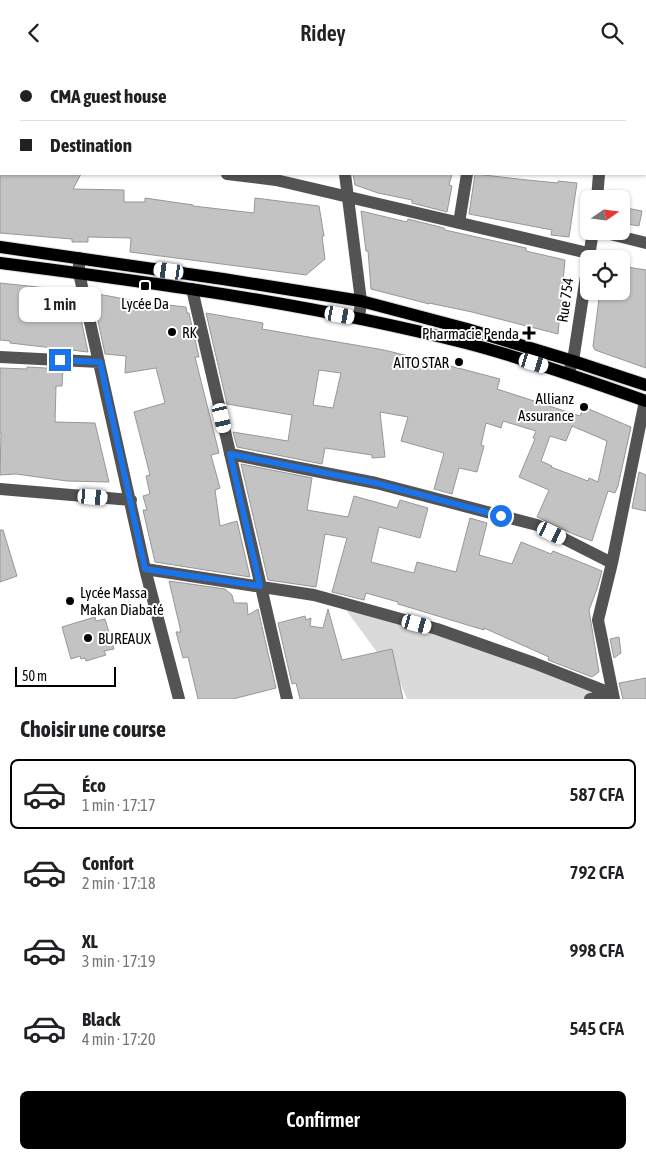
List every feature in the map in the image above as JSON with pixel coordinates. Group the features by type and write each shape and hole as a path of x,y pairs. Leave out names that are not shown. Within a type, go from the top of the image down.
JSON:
{"main road":[{"path":"0,247 362,301 467,329 646,385"},
{"path":"0,263 192,289 359,318 467,343 568,373 646,401"}],"street":[{"path":"243,175 276,177 347,197 580,251"},
{"path":"345,175 362,301 359,318"},
{"path":"459,223 466,175"},
{"path":"598,190 599,175"},
{"path":"630,239 646,243"},
{"path":"79,258 79,273 145,569 178,699"},
{"path":"192,289 286,699"},
{"name":"Rue 754","path":"568,373 573,361 581,300"},
{"path":"0,357 100,362"},
{"path":"613,696 598,620 646,401"},
{"path":"230,454 376,483 537,525 612,563"},
{"path":"0,489 131,500"},
{"path":"145,569 314,595 437,629 534,663 613,696"},
{"path":"590,699 613,696"}],"shaded area":[{"path":"341,603 613,694 590,699 407,699 401,685"}],"building":[{"path":"0,175 80,175 73,189 124,190 124,202 145,202 145,198 254,213 255,198 319,206 324,236 322,236 325,259 306,275 130,252 131,238 88,237 88,242 72,242 72,239 0,233"},
{"path":"353,175 452,175 449,185 452,186 447,212 412,203 412,200 378,193 355,185"},
{"path":"475,175 577,183 569,237 551,235 552,230 469,214"},
{"path":"630,209 642,211 639,226 630,224"},
{"path":"361,211 407,222 408,219 444,228 445,230 526,248 526,251 565,260 558,334 371,289 368,251 366,251"},
{"path":"630,267 646,270 646,368 595,350 593,346 599,300 630,300"},
{"path":"0,283 75,291 88,352 10,343 10,341 0,340"},
{"path":"92,293 142,302 186,307 199,357 195,357 219,453 211,455 220,488 215,490 220,526 237,521 250,577 155,562 143,510 147,510 143,496 150,494 146,476 150,475 134,412 165,403 156,368 125,373 126,356 105,354"},
{"path":"206,313 263,323 262,329 384,350 500,379 497,389 580,416 584,407 631,427 618,486 615,493 608,491 592,541 537,517 549,490 519,477 535,439 533,438 536,431 503,421 501,428 486,423 481,445 484,446 477,472 459,468 452,494 434,489 444,453 401,441 408,417 380,412 385,457 372,458 372,455 325,448 322,464 237,447 233,432 288,441 292,415 227,404","holes":["319,370 341,373 333,408 313,405","572,426 607,441 598,482 589,478 588,481 551,467 541,461 550,436 566,441"]},
{"path":"27,367 63,369 62,386 56,386 55,422 95,423 109,482 67,481 16,474 0,475 0,368 27,369"},
{"path":"241,464 312,478 307,510 348,517 354,496 397,508 400,500 428,508 420,538 379,527 371,562 414,573 417,562 456,572 470,518 487,523 479,555 512,564 521,542 551,554 553,551 602,571 589,610 599,672 592,677 548,660 549,657 484,628 484,630 398,604 398,602 366,593 364,600 332,592 347,538 325,534 316,587 268,580"},
{"path":"639,472 646,475 646,511 632,508"},
{"path":"0,530 3,530 17,576 0,582"},
{"path":"169,581 225,589 232,595 234,603 247,603 248,615 258,609 276,688 233,699 198,699 188,657 183,658 176,632 181,632"},
{"path":"328,609 342,660 392,649 403,699 300,699 296,683 292,684 278,623 305,616 306,620 311,618 310,626 323,628"},
{"name":"BUREAUX","path":"95,617 96,621 105,619 114,649 104,651 106,655 86,661 85,658 81,659 80,656 71,659 62,627"},
{"path":"619,637 621,653 614,658 610,639"},
{"path":"646,678 646,699 623,699 619,683"}],"place":[{"name":"Lycée Da","path":"145,286"},
{"name":"RK","path":"172,332"},
{"name":"Pharmacie Penda","path":"529,333"},
{"name":"AITO STAR","path":"459,362"},
{"name":"Allianz Assurance","path":"584,407"},
{"name":"Lycée Massa Makan Diabaté","path":"70,601"},
{"name":"BUREAUX","path":"88,638"}],"route":[{"path":"60,360 100,362 145,569 260,586 230,454 376,483 501,516"}]}
